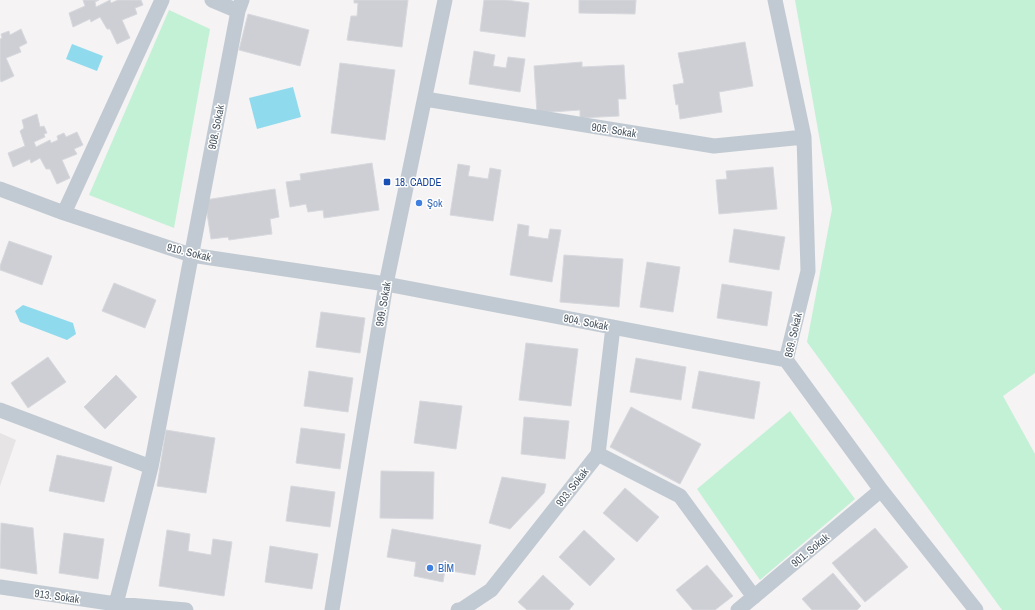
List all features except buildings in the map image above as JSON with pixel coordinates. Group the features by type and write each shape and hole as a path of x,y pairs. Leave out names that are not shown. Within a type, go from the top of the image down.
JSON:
{"street":[{"path":"64,213 162,0"},
{"path":"212,0 240,6"},
{"name":"999. Sokak","path":"332,610 386,284 445,0"},
{"name":"899. Sokak","path":"775,0 804,137 808,271 786,360 881,490 976,610"},
{"name":"908. Sokak","path":"116,604 150,467 240,6"},
{"name":"905. Sokak","path":"425,99 714,146 804,137"},
{"name":"910. Sokak","path":"0,188 64,213 191,255 386,284"},
{"name":"904. Sokak","path":"386,284 786,360"},
{"path":"613,327 598,454 680,496 754,597"},
{"path":"0,410 150,467"},
{"name":"903. Sokak","path":"458,610 461,610 492,590 598,454"},
{"name":"901. Sokak","path":"738,610 881,490"},
{"name":"913. Sokak","path":"0,587 116,604 186,610"}],"shaded area":[{"path":"0,433 16,440 0,486"}],"green space":[{"path":"795,0 1035,0 1035,373 1003,396 1035,454 1035,610 1002,610 807,342 832,209"},
{"path":"169,10 210,29 174,228 89,195"},
{"path":"790,411 855,499 760,580 697,489"}],"water":[{"path":"72,44 103,56 97,71 66,59"},
{"path":"293,87 301,117 257,129 249,98"},
{"path":"23,305 73,323 76,334 67,340 20,322 15,311"}],"place":[{"name":"18. CADDE","path":"387,182"},
{"name":"Şok","path":"419,203"},
{"name":"BİM","path":"430,568"}]}
